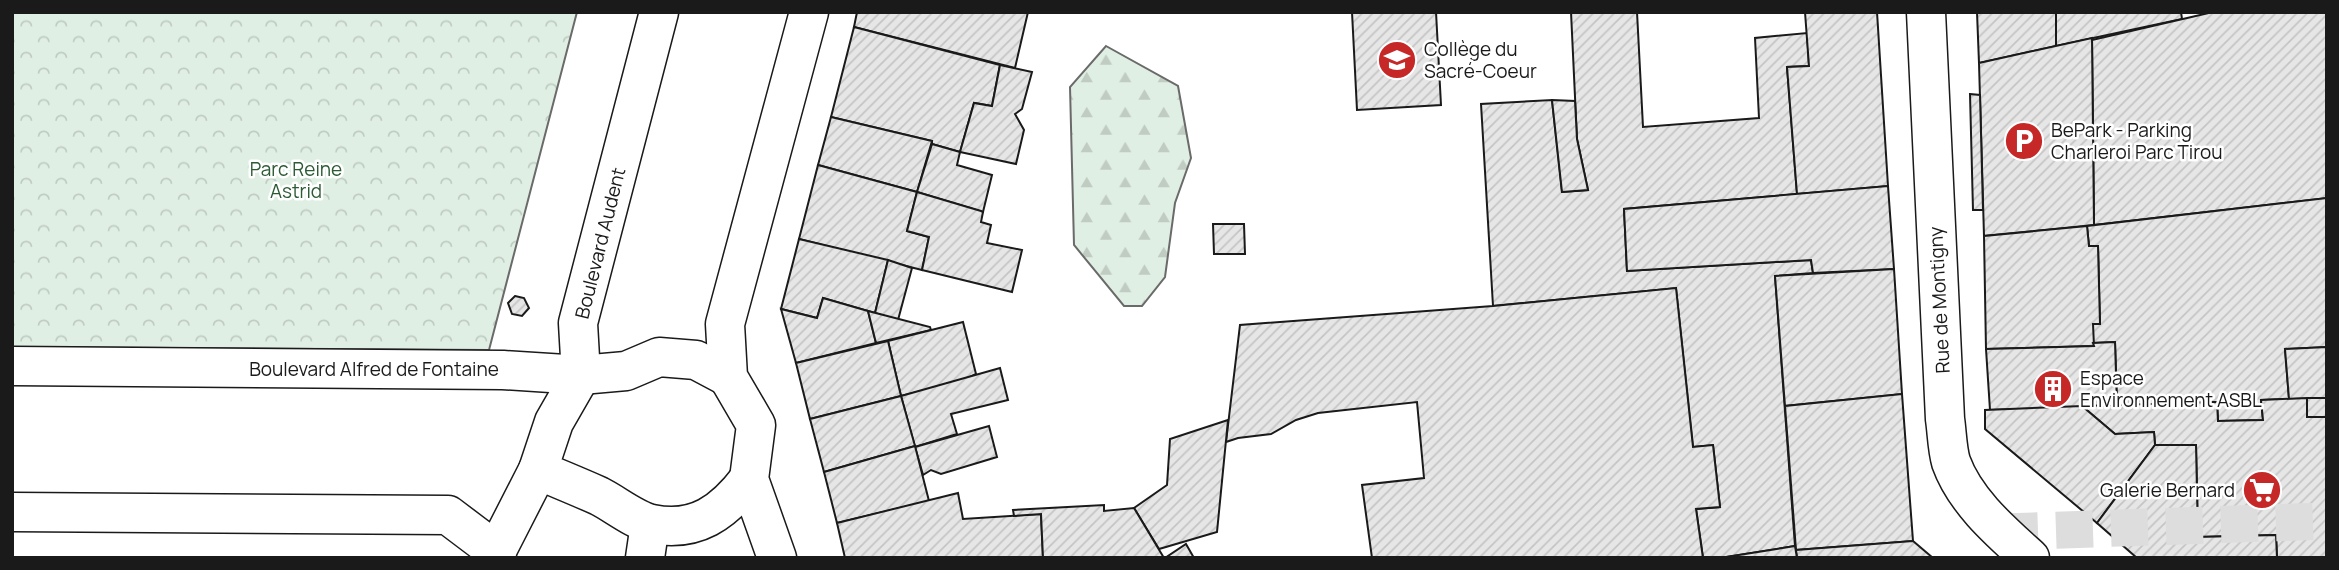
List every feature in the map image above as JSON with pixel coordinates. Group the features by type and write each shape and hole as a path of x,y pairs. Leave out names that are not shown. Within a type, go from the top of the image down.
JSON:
{"street":[{"name":"Boulevard Audent","path":"581,375 578,323 659,12"},
{"path":"778,558 749,479 755,425 728,377 725,324 809,12"},
{"name":"Rue de Montigny","path":"1926,12 1945,419 1950,459 1961,484 1976,504 2030,558"},
{"name":"Boulevard Alfred de Fontaine","path":"12,366 503,370 581,375 626,371 659,357 696,360 728,377"},
{"path":"12,512 448,514 495,555 538,470 554,422 581,375"},
{"path":"538,470 598,496 648,541 679,526 707,519 731,503 749,479"}],"green space":[{"name":"Parc Reine Astrid","path":"12,12 577,12 489,350 12,347"},
{"path":"1106,46 1178,86 1191,158 1175,203 1165,277 1142,306 1124,306 1074,245 1070,87"}],"building":[{"path":"857,12 1028,12 1015,68 854,27"},
{"name":"Collège du Sacré-Coeur","path":"1352,12 1436,12 1441,105 1357,110"},
{"path":"1571,12 1637,12 1643,127 1759,118 1755,38 1807,33 1809,66 1787,67 1797,194 1624,209 1627,271 1811,260 1813,273 1775,276 1795,546 1720,558 1703,558 1696,509 1720,507 1713,445 1693,447 1676,288 1493,306 1481,104 1552,100 1562,192 1588,190 1577,139"},
{"path":"1805,12 1877,12 1888,186 1797,194 1787,67 1809,66"},
{"path":"1977,12 2056,12 2056,46 1979,63"},
{"path":"2056,12 2181,12 2182,19 2056,46"},
{"path":"2213,12 2327,12 2327,198 2094,225 2092,40"},
{"path":"854,27 1000,65 992,106 974,103 960,152 932,144 932,141 831,117"},
{"path":"2092,38 2094,225 1984,236 1979,63"},
{"path":"1000,65 1032,72 1022,109 1015,114 1024,130 1016,164 960,152 974,103 992,106"},
{"path":"1970,94 1980,95 1983,210 1973,210"},
{"path":"1552,100 1575,101 1577,139 1588,190 1562,192"},
{"path":"831,117 932,141 917,192 818,165"},
{"path":"932,144 960,152 957,165 992,175 983,212 917,192"},
{"path":"818,165 917,192 907,231 929,237 922,270 799,239"},
{"path":"1888,186 1894,269 1813,273 1811,260 1627,271 1624,209"},
{"path":"917,192 983,212 981,222 991,225 987,243 1022,250 1012,292 922,270 929,237 907,231"},
{"path":"2327,198 2327,347 2285,349 2289,399 2261,400 2263,420 2218,421 2217,402 2117,406 2115,342 2093,343 2093,324 2100,324 2098,246 2089,246 2087,226"},
{"path":"1213,224 1244,224 1245,254 1214,254"},
{"path":"2087,226 2089,246 2098,246 2100,324 2093,324 2094,346 1986,349 1984,236"},
{"path":"799,239 888,260 875,313 823,298 817,318 781,309"},
{"path":"888,260 912,268 898,320 875,313"},
{"path":"1894,269 1902,394 1785,406 1775,276"},
{"path":"1676,288 1693,447 1713,445 1720,507 1696,509 1703,558 1372,558 1362,485 1424,478 1417,402 1318,413 1296,420 1271,434 1226,442 1240,325 1493,306"},
{"path":"515,296 524,298 529,308 522,316 512,314 508,303"},
{"path":"823,298 868,311 876,343 796,363 781,309 817,318"},
{"path":"868,311 930,327 931,330 876,343"},
{"path":"963,322 976,374 962,381 901,396 888,341"},
{"path":"888,341 901,396 810,419 796,363"},
{"name":"Espace Environnement ASBL","path":"2115,342 2117,406 1990,410 1986,349 2094,346 2093,343"},
{"path":"2327,347 2327,398 2289,399 2285,349"},
{"path":"1000,368 1008,400 951,414 957,434 915,447 901,396"},
{"path":"1902,394 1913,541 1796,550 1785,406"},
{"path":"901,396 915,446 824,472 810,419"},
{"name":"Galerie Bernard","path":"2307,398 2307,417 2327,417 2327,558 2277,558 2276,535 2198,537 2196,445 2155,445 2154,432 2115,434 2082,406 2217,402 2218,421 2263,420 2261,400"},
{"path":"2307,398 2327,398 2327,417 2307,417"},
{"path":"2082,406 2115,434 2154,432 2155,445 2097,523 1985,429 1985,410"},
{"path":"1228,420 1217,532 1159,549 1134,508 1167,485 1170,439"},
{"path":"989,426 997,457 941,474 931,470 923,475 915,447"},
{"path":"2155,445 2196,445 2198,537 2276,535 2277,558 2137,558 2097,523"},
{"path":"915,446 929,501 837,523 824,472"},
{"path":"958,493 963,519 1041,514 1043,558 845,558 837,523"},
{"path":"1104,505 1104,511 1134,508 1164,558 1043,558 1041,514 1014,516 1013,510"},
{"path":"1913,541 1933,558 1797,558 1796,550"},
{"path":"1186,544 1194,558 1165,558"},
{"path":"1795,546 1797,558 1720,558"}],"tunnel":[{"path":"2001,532 2327,521"}],"place":[{"name":"Collège du Sacré-Coeur","path":"1397,60"},
{"name":"BePark - Parking Charleroi Parc Tirou","path":"2024,141"},
{"name":"Espace Environnement ASBL","path":"2053,389"},
{"name":"Galerie Bernard","path":"2262,490"}]}
